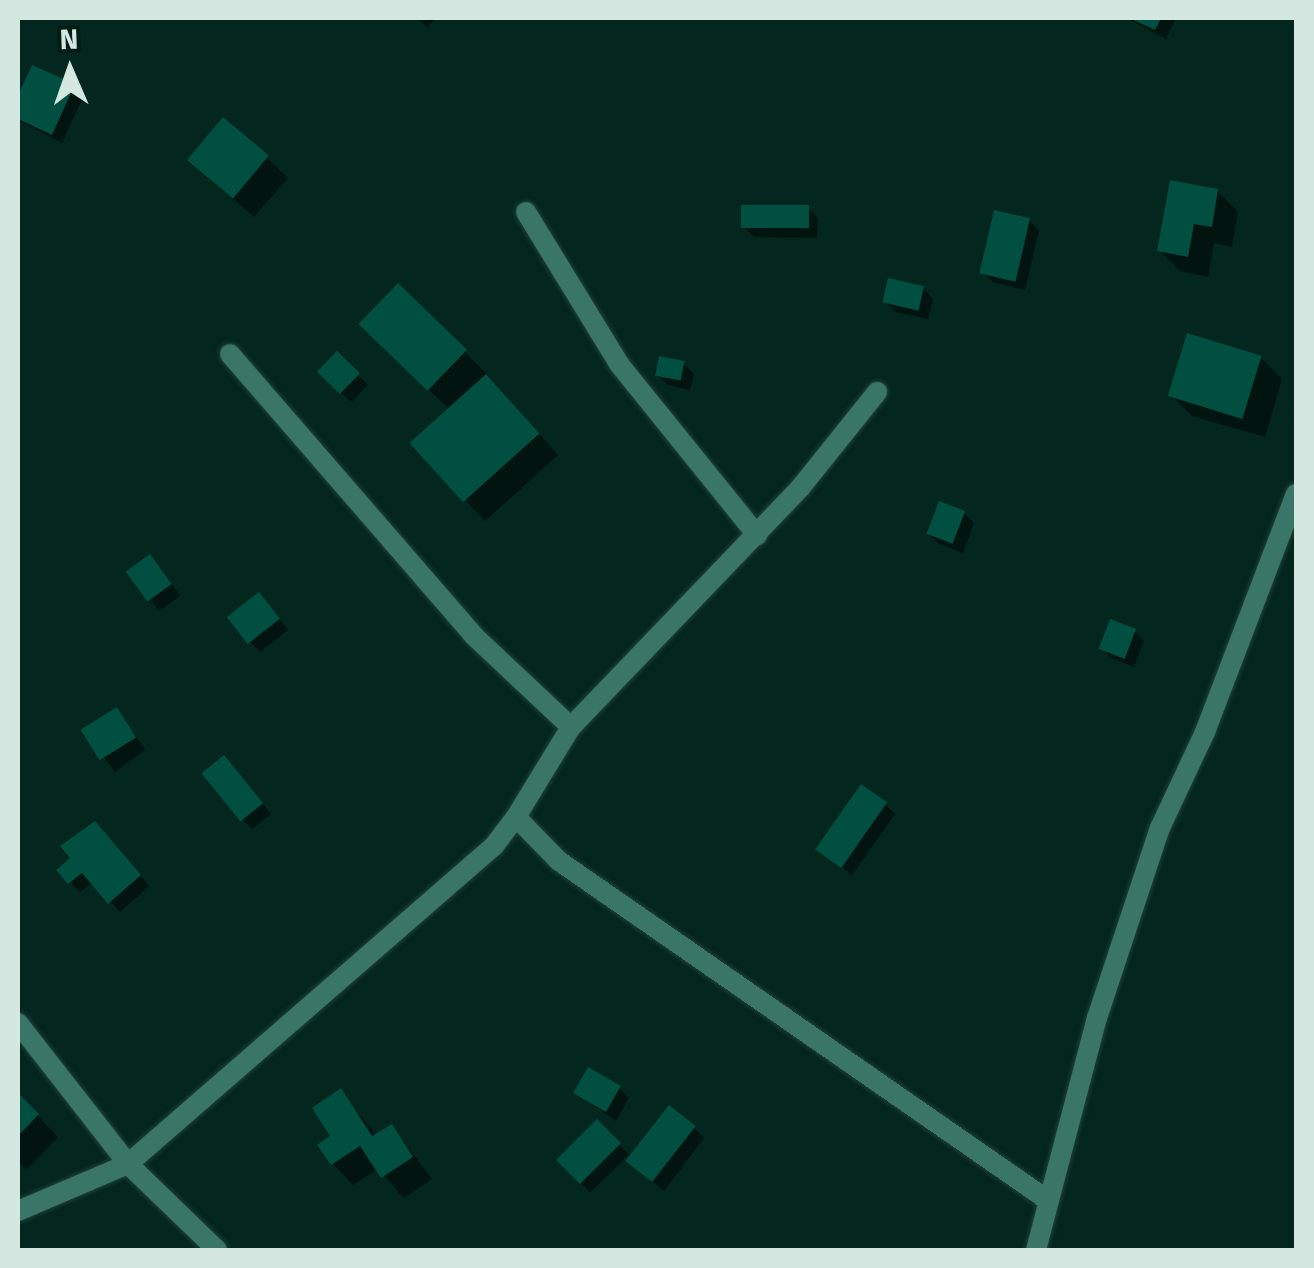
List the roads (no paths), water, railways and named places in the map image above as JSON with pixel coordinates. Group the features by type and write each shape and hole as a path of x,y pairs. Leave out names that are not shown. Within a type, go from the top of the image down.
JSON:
{"street":[{"path":"526,212 618,364 756,536"},
{"path":"230,354 473,635 571,727"},
{"path":"18,1210 128,1164 494,846 571,727 802,488 877,392"},
{"path":"1036,1250 1097,1018 1160,828 1205,732 1296,494"},
{"path":"516,817 559,861 1049,1200"},
{"path":"18,1024 128,1164 216,1250"}]}
